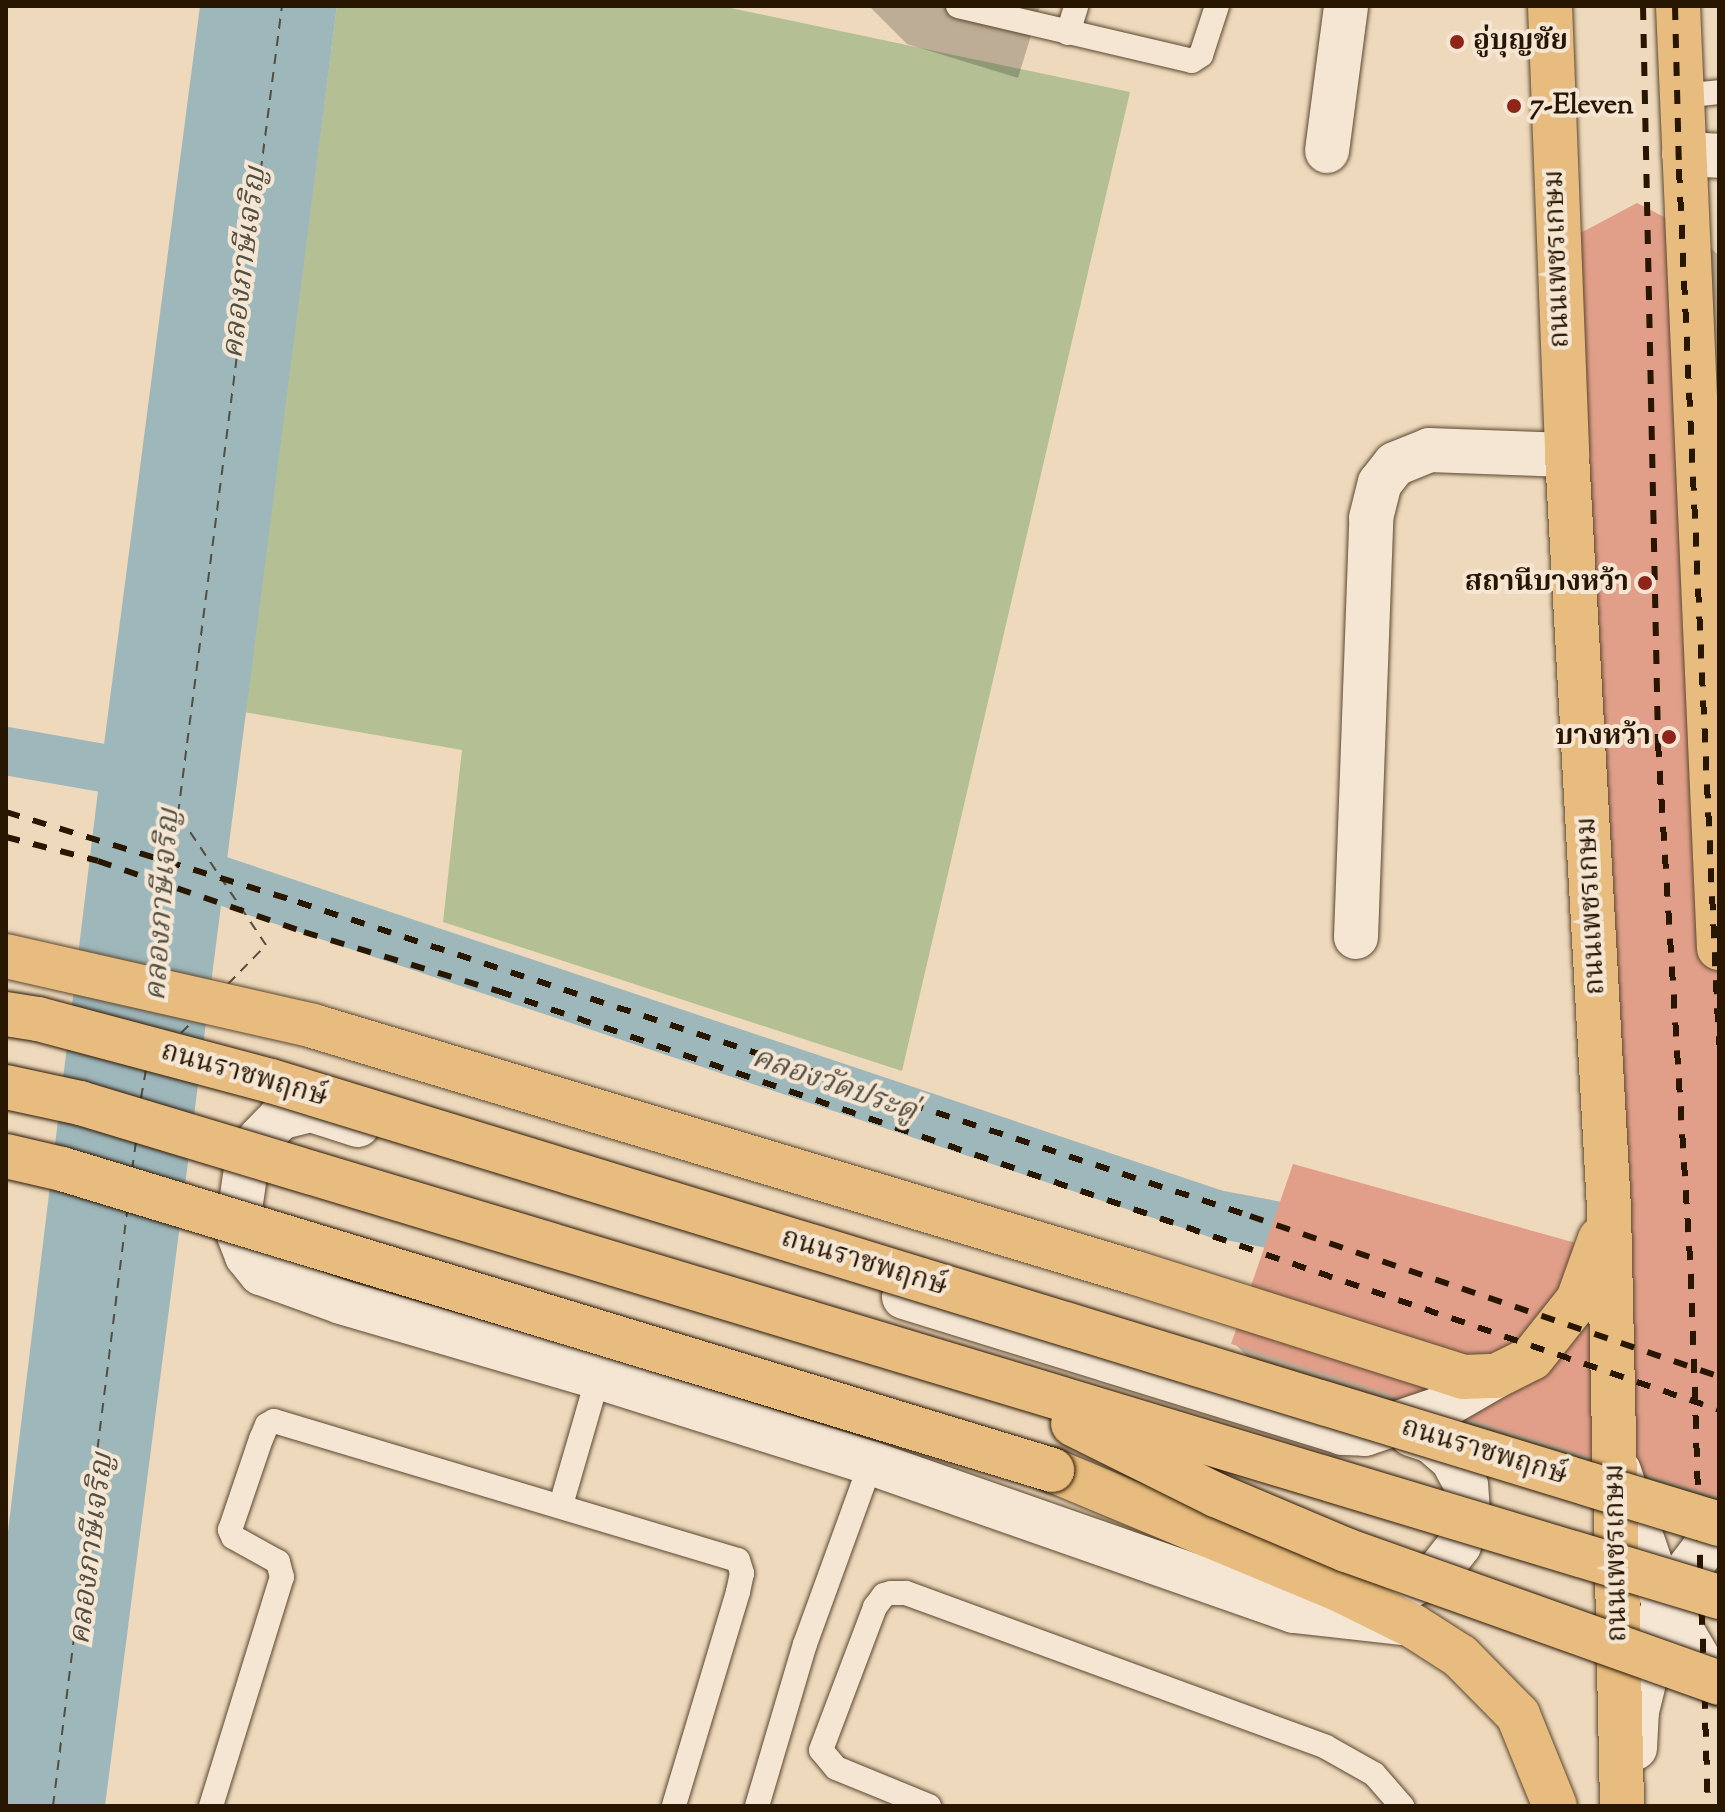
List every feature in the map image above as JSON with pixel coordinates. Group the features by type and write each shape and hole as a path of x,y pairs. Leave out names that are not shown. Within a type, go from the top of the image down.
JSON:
{"main road":[{"name":"ถนนเพชรเกษม","path":"1550,6 1567,455 1609,1209 1622,1806"},
{"path":"1678,6 1700,94 1707,428 1706,595 1719,948"},
{"path":"1706,595 1719,709"},
{"path":"6,956 313,1026 1136,1273 1463,1377 1496,1376 1532,1358 1578,1300 1592,1267 1609,1209"},
{"name":"ถนนราชพฤกษ์","path":"6,1014 271,1081 1719,1524"},
{"path":"6,1087 80,1103 1719,1597"},
{"path":"6,1156 62,1169 1052,1470 1340,1590 1409,1624 1460,1656 1518,1715 1555,1806"},
{"path":"990,1378 1087,1432 1216,1495 1332,1544 1719,1683"}],"street":[{"path":"1327,151 1346,6"},
{"path":"1356,937 1371,518 1380,483 1395,464 1429,450 1567,455"},
{"path":"1340,1590 1383,1597 1409,1589 1439,1571 1459,1545 1468,1512 1466,1485 1452,1459 1431,1441 1407,1432 1365,1434 1315,1427 311,1110 280,1118 260,1139 247,1162 237,1230 247,1256 261,1273 341,1302 598,1377 871,1463 1294,1611 1409,1624"},
{"path":"1365,1434 1439,1409 1496,1376"},
{"path":"1615,1459 1667,1605 1704,1668 1719,1683"},
{"path":"1632,1806 1637,1711 1646,1663 1667,1605 1697,1557 1719,1536"}],"lane":[{"path":"958,6 1192,61 1201,55 1217,6"},
{"path":"1068,33 1076,6"},
{"path":"561,1505 598,1377"},
{"path":"211,1806 282,1577 278,1562 239,1541 230,1530 244,1483 270,1423 290,1425 724,1553 742,1566 738,1592 674,1806"},
{"path":"757,1806 805,1644 871,1463"},
{"path":"929,1806 836,1768 821,1750 875,1607 884,1595 891,1593 906,1593 1326,1747 1374,1774 1402,1806"}],"green space":[{"path":"337,6 721,6 1130,92 902,1071 443,922 462,750 244,712"}],"water":[{"name":"คลองภาษีเจริญ","path":"200,6 337,6 105,1806 6,1806 6,1548 98,791"}],"building":[{"path":"1637,203 1703,237 1719,413 1719,1203 1716,1254 1719,1265 1719,1497 1231,1344 1293,1164 1626,1257 1573,237"}],"waterway":[{"path":"6,751 167,779"},
{"name":"คลองวัดประดู่","path":"166,862 1217,1214 1338,1237"}],"ferry route":[{"path":"228,984 266,945 178,814 282,6"},
{"path":"181,1033 193,1021"},
{"path":"141,1098 146,1070"},
{"path":"132,1170 136,1140"},
{"path":"53,1806 127,1212"}],"railway":[{"path":"1643,6 1658,743 1691,1275 1708,1806"},
{"path":"1675,6 1679,169 1719,1045"},
{"path":"6,812 298,902 1250,1216 1719,1377"},
{"path":"6,837 98,861 304,932 498,991 1719,1410"}],"place":[{"name":"อู่บุญชัย","path":"1457,42"},
{"name":"7-Eleven","path":"1514,106"},
{"name":"สถานีบางหว้า","path":"1645,583"},
{"name":"บางหว้า","path":"1669,737"}]}
